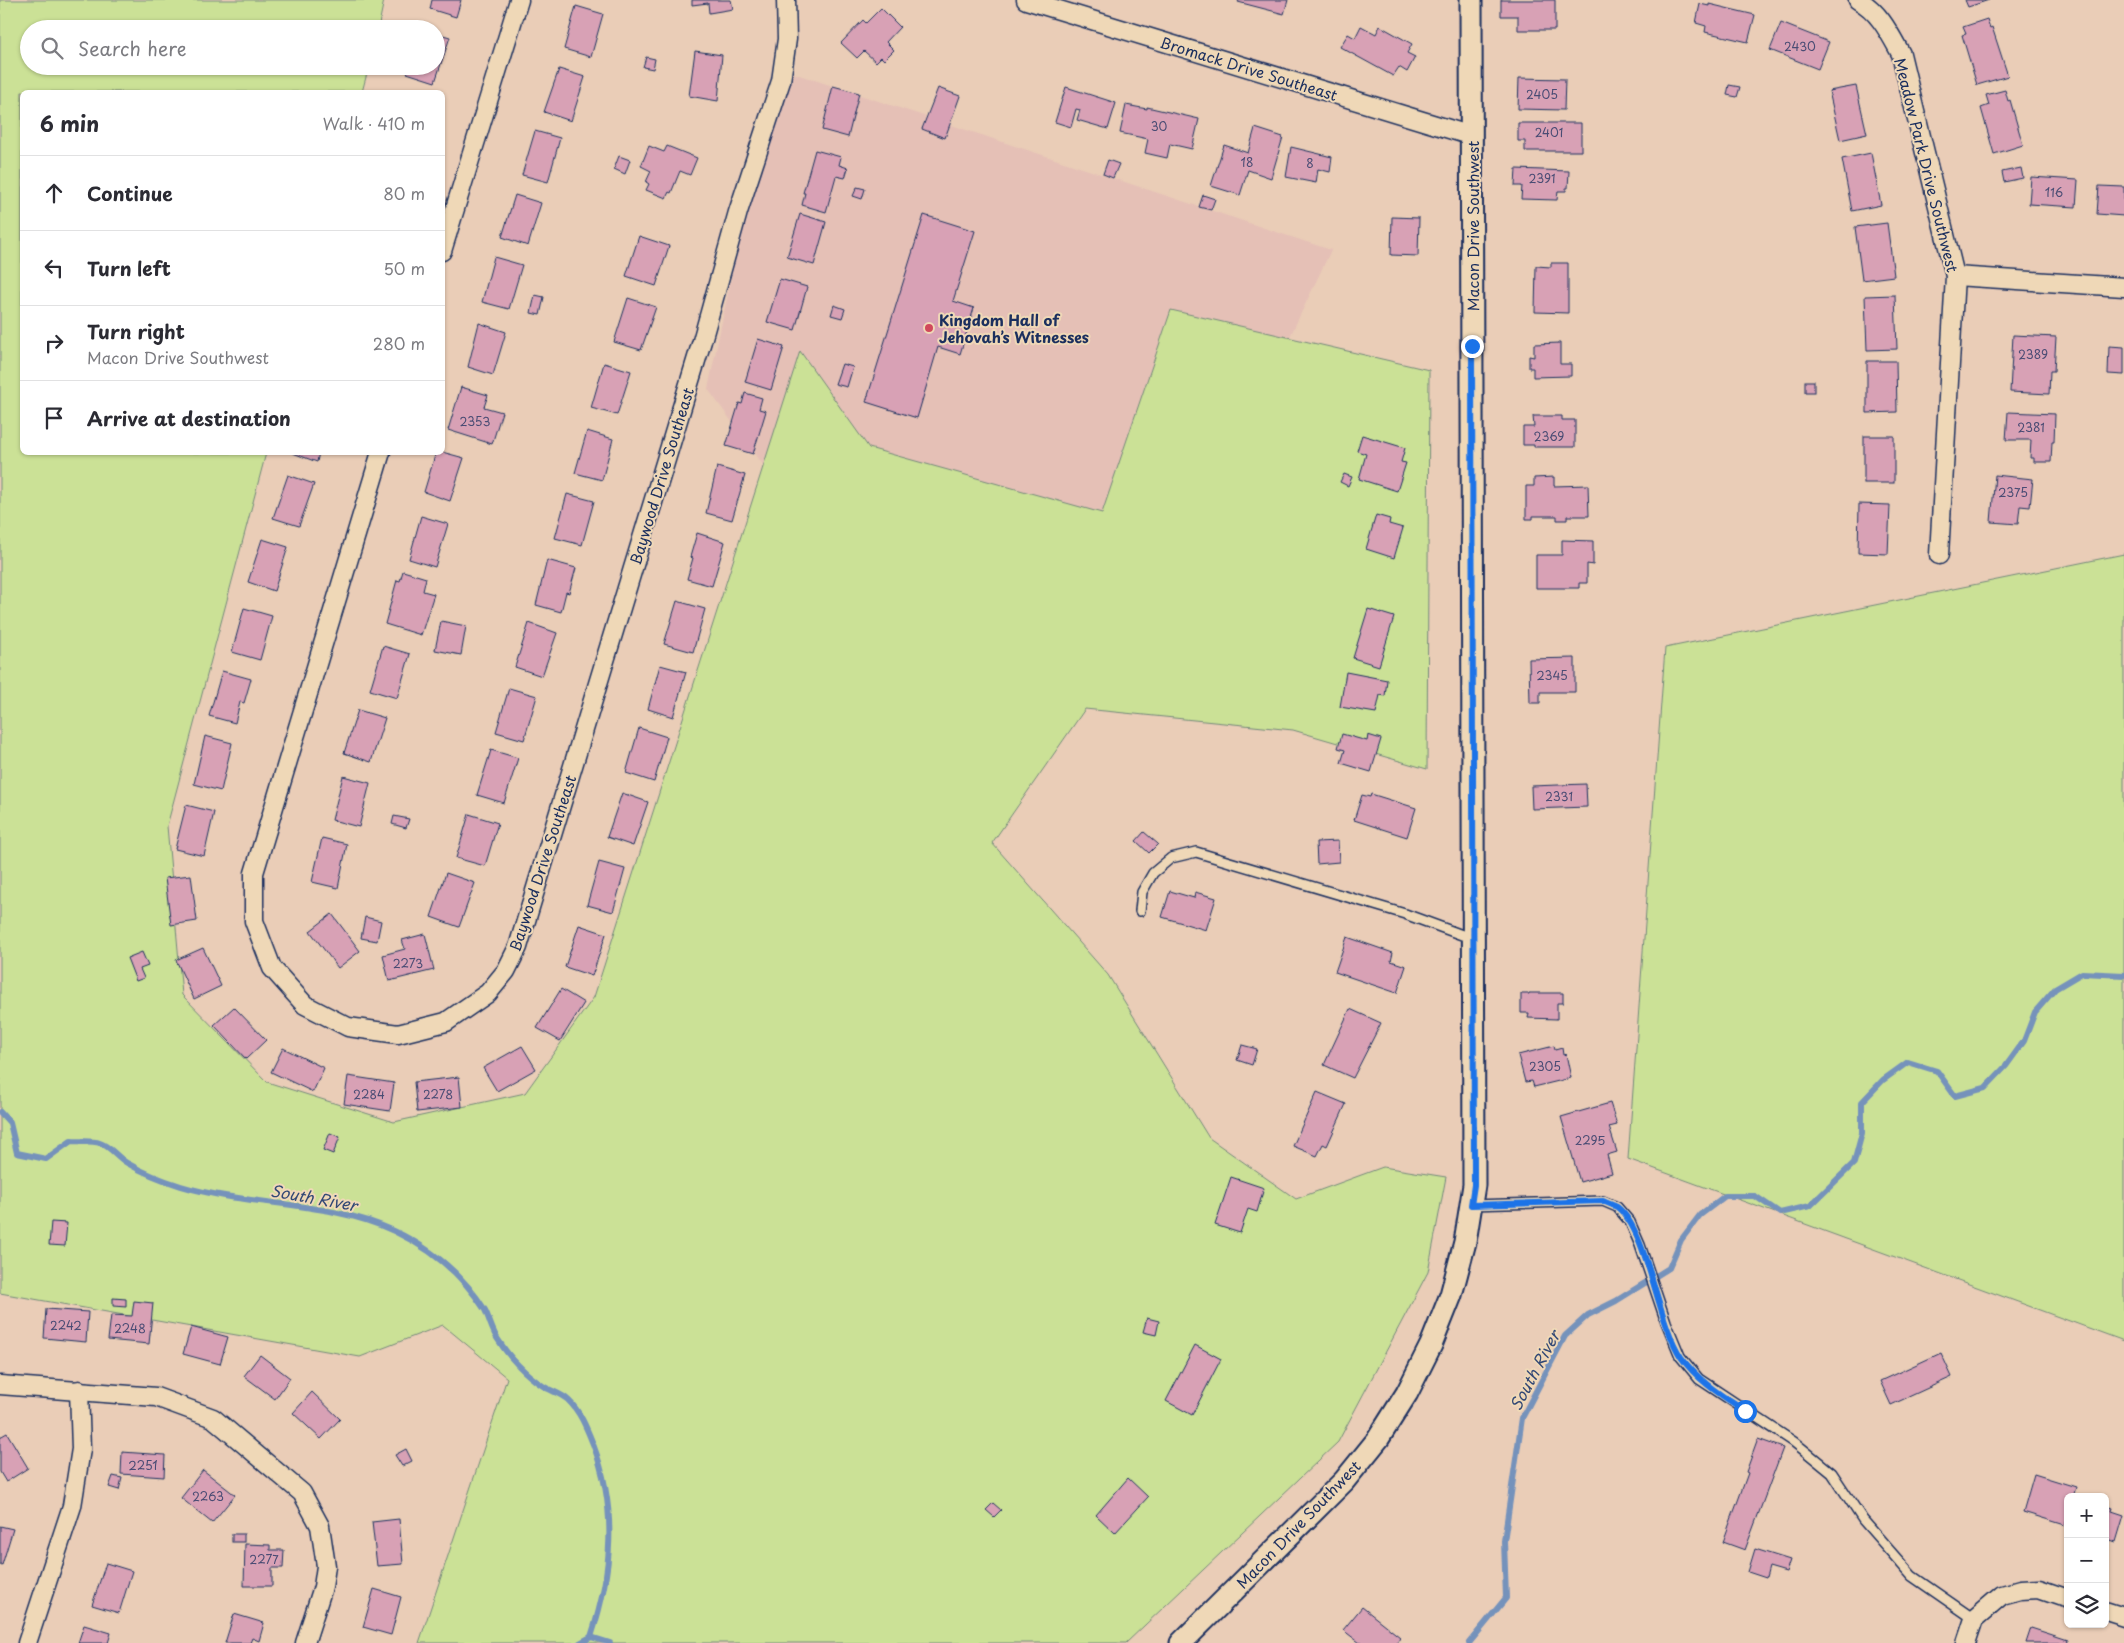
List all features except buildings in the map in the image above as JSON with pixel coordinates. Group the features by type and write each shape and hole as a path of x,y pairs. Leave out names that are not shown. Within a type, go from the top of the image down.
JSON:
{"street":[{"path":"445,241 519,0"},
{"name":"Baywood Drive Southeast","path":"380,455 254,873 254,921 272,968 305,1005 348,1028 398,1034 446,1022 488,993 506,971 518,948 702,341 738,212 782,81 787,39 786,0"},
{"name":"Bromack Drive Southeast","path":"1026,0 1472,136"},
{"name":"Meadow Park Drive Southwest","path":"1858,0 1885,26 1900,54 1955,276 1939,555"},
{"name":"Macon Drive Southwest","path":"1182,1643 1344,1481 1378,1439 1407,1393 1431,1345 1451,1295 1465,1242 1474,1185 1473,3"},
{"path":"1955,276 2124,287"},
{"path":"0,1385 156,1397 213,1418 302,1493 320,1526 326,1566 323,1587 305,1643"},
{"path":"27,1643 72,1506 81,1449 80,1390"},
{"path":"1966,1643 1974,1618 2002,1595 2020,1590 2039,1590 2064,1597"},
{"path":"2109,1611 2124,1616"}],"lane":[{"path":"1140,911 1142,892 1153,873 1171,858 1196,852 1406,914 1473,939"},
{"path":"1471,1205 1603,1201 1617,1207 1630,1222 1640,1245 1666,1322 1680,1356 1699,1379 1794,1442 1832,1473 1863,1520 1912,1576 1974,1618"}],"shaded area":[{"path":"775,67 1331,250 1174,581 796,510 708,389"}],"green space":[{"path":"0,0 384,0 380,20 20,20 20,75 367,75 363,90 20,90 20,455 265,455 167,826 182,995 267,1082 394,1122 525,1093 594,997 800,351 869,448 1102,513 1171,310 1429,370 1427,769 1293,730 1085,709 992,843 1108,975 1209,1138 1296,1199 1383,1167 1446,1177 1428,1272 1338,1442 1126,1643 419,1643 507,1378 443,1325 360,1357 0,1293"},
{"path":"2124,554 2124,1341 1628,1159 1665,648"}],"waterway":[{"name":"South River","path":"1469,1643 1506,1598 1504,1541 1522,1418 1565,1336 1588,1315 1616,1301 1669,1268 1681,1240 1700,1215 1725,1196 1755,1196 1780,1213 1810,1206 1854,1163 1862,1133 1862,1102 1883,1080 1908,1062 1937,1071 1955,1096 1985,1088 2006,1066 2024,1041 2035,1012 2055,989 2082,973 2124,975"},
{"name":"South River","path":"0,1112 10,1123 17,1153 46,1159 71,1141 97,1142 107,1147 133,1167 181,1186 235,1198 343,1214 369,1221 408,1238 446,1264 476,1297 485,1310 497,1337 513,1359 537,1382 563,1396 572,1404 583,1420 593,1444 606,1493 609,1541 604,1589 591,1637"},
{"name":"South River","path":"591,1637 610,1643"},
{"path":"580,1643 591,1637"}],"place":[{"name":"Kingdom Hall of Jehovah’s Witnesses","path":"929,328"}],"route":[{"path":"1472,346 1474,1185 1471,1205 1603,1201 1617,1207 1630,1222 1640,1245 1666,1322 1680,1356 1699,1379 1745,1411"}]}
